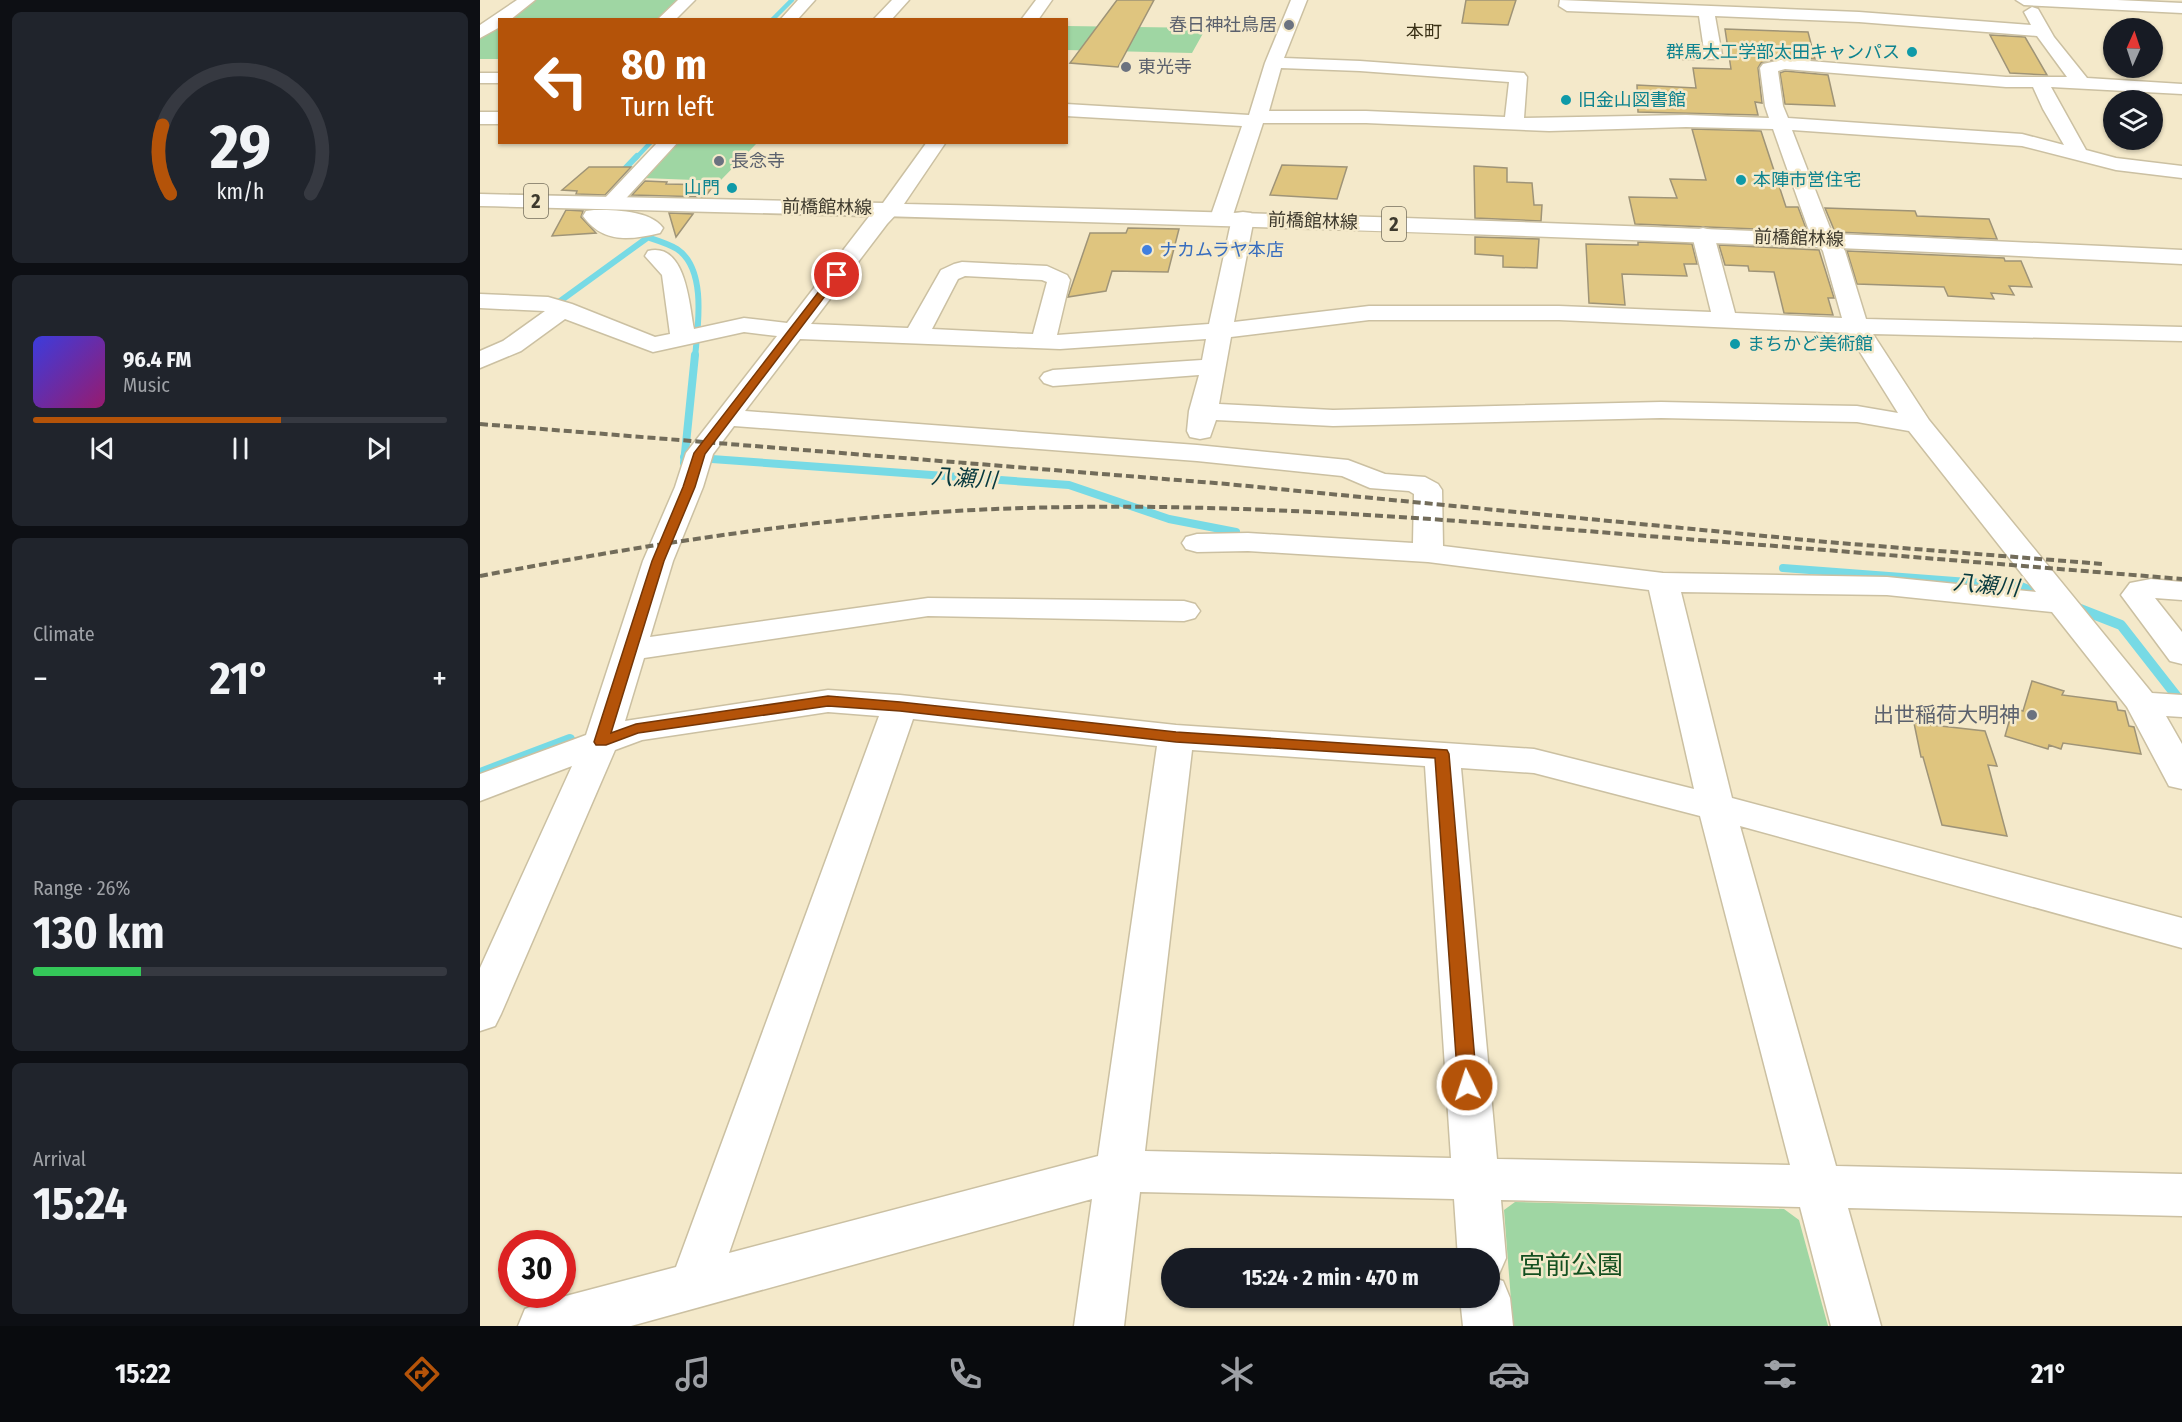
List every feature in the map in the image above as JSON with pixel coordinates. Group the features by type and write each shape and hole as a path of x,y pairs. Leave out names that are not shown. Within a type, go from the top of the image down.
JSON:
{"street":[{"path":"501,18 527,0"},
{"path":"667,18 687,0"},
{"path":"790,18 807,0"},
{"path":"883,18 901,0"},
{"path":"1030,18 1044,0"},
{"path":"1197,453 1202,411 1220,331 1232,218 1256,119 1274,63 1299,0"},
{"path":"1568,0 1567,6 1859,17 2042,31"},
{"path":"2024,0 2182,8"},
{"path":"2024,0 2042,31 2081,83"},
{"path":"1678,54 1713,56 1706,11"},
{"path":"480,15 505,15"},
{"path":"480,33 498,20"},
{"path":"1274,63 1360,66 1518,77 1514,124"},
{"path":"2182,89 1774,65 1768,68 1772,99 1780,123 1819,228 1834,251 1856,326 1918,424 2062,604 2108,658 2162,704 2182,777"},
{"path":"480,78 498,78"},
{"path":"2040,82 2052,109 2073,142 2077,154"},
{"path":"1068,110 1256,119 1366,117 1514,124 1686,121 1780,123 2022,140 2116,164 2182,172"},
{"path":"480,118 498,118"},
{"path":"601,206 667,144"},
{"path":"480,1014 601,742 658,561 689,487 700,453 879,219 890,209 936,144"},
{"name":"前橋館林線","path":"480,200 601,206 663,215 890,209 1232,218 1826,239 2182,257"},
{"path":"1702,235 1725,321"},
{"path":"656,256 673,274 683,339"},
{"path":"916,336 948,275 962,269 1047,273 1059,280 1045,335 1040,341"},
{"path":"480,301 556,307 653,345 753,326 795,331 1060,342 1220,331 1369,313 1559,313 1856,326 2182,334"},
{"path":"480,360 512,346 556,307"},
{"path":"1053,378 1195,367 1212,369"},
{"path":"1202,411 1333,418 1661,410 1857,414 1918,424"},
{"path":"727,418 1197,453 1348,468 1380,482 1415,483 1428,490 1428,553"},
{"path":"1197,543 1248,542 1428,553 1663,582 1887,586 2062,604"},
{"path":"1663,582 1716,807 1856,1326"},
{"path":"2182,591 2151,588 2141,590 2138,596 2182,654"},
{"path":"631,650 928,607 1184,611"},
{"path":"480,788 636,729 828,701 900,706 1176,737 1534,761 1716,807 2182,933"},
{"path":"694,1284 900,706"},
{"path":"1099,1326 1176,737"},
{"path":"1442,754 1481,1248"},
{"path":"554,1324 694,1284 1119,1171 2182,1195"},
{"path":"1486,1308 1488,1326"}],"green space":[{"path":"527,0 687,0 666,18 501,18"},
{"path":"498,20 498,59 480,59 480,33"},
{"path":"1068,26 1206,28 1192,53 1068,50"},
{"path":"676,144 756,144 720,181 643,178"},
{"name":"宮前公園","path":"1515,1202 1784,1209 1799,1220 1828,1326 1513,1326 1504,1210"}],"building":[{"path":"1117,0 1154,0 1118,67 1070,63"},
{"path":"1466,0 1516,0 1508,25 1462,23"},
{"path":"1725,29 1808,32 1815,59 1785,57 1761,63 1758,68 1762,103 1755,102 1758,115 1638,112 1637,85 1696,88 1693,68 1731,69"},
{"path":"1990,35 2025,37 2047,75 2010,73"},
{"path":"1785,71 1828,75 1835,106 1785,104 1780,73"},
{"path":"1692,129 1761,131 1786,207 1798,207 1807,231 1635,224 1629,197 1677,198 1670,179 1706,180"},
{"path":"1282,165 1347,167 1337,199 1270,195"},
{"path":"1474,166 1507,168 1507,182 1532,183 1534,205 1542,205 1541,221 1475,218"},
{"path":"589,167 631,167 605,195 576,194 577,191 562,190"},
{"path":"645,181 714,185 705,197 632,195"},
{"path":"1825,208 1915,211 1917,216 1989,219 1997,239 1835,232"},
{"path":"566,210 583,211 581,217 596,233 552,236"},
{"path":"669,213 693,214 676,237"},
{"path":"1128,228 1179,229 1168,272 1112,271 1106,291 1068,297 1090,233 1126,233"},
{"path":"1475,237 1539,239 1537,268 1503,267 1503,256 1475,254"},
{"path":"1638,242 1692,244 1697,264 1684,264 1687,276 1622,274 1625,305 1589,303 1586,244 1638,245"},
{"path":"1719,245 1819,250 1834,298 1828,298 1833,315 1784,313 1774,272 1749,271 1748,266 1725,265"},
{"path":"1847,251 2004,258 2005,261 2021,261 2032,287 2009,286 2014,295 1991,293 1994,299 1948,296 1944,287 1857,284"},
{"path":"2032,681 2064,691 2062,695 2116,702 2118,710 2125,711 2129,726 2134,727 2141,754 2063,743 2061,749 2049,745 2048,749 2005,736 2013,708 2023,711"},
{"path":"1914,723 1985,731 1997,766 1988,765 2007,836 1942,825 1923,757 1921,757"}],"waterway":[{"name":"八瀬川","path":"774,18 792,0"},
{"name":"八瀬川","path":"636,158 649,144"},
{"name":"八瀬川","path":"618,176 637,156"},
{"name":"八瀬川","path":"633,232 677,249 687,258 693,270 697,284 699,314 695,357"},
{"path":"552,307 647,238"},
{"name":"八瀬川","path":"685,457 695,355"},
{"name":"八瀬川","path":"684,463 685,457"},
{"name":"八瀬川","path":"685,457 1069,485 1169,519 1236,532"},
{"name":"八瀬川","path":"1783,568 2021,586 2045,596"},
{"name":"八瀬川","path":"2077,608 2075,607 2121,625 2182,703"},
{"path":"480,773 570,739"}],"railway":[{"path":"480,424 1227,484 1827,542 2103,564"},
{"path":"480,576 683,541 888,516 1025,508 1178,507 1406,517 2182,579"}],"place":[{"name":"春日神社鳥居","path":"1289,25"},
{"name":"群馬大工学部太田キャンパス","path":"1912,52"},
{"name":"東光寺","path":"1126,67"},
{"name":"旧金山図書館","path":"1566,100"},
{"name":"長念寺","path":"719,161"},
{"name":"本陣市営住宅","path":"1741,180"},
{"name":"山門","path":"732,188"},
{"name":"ナカムラヤ本店","path":"1147,250"},
{"name":"まちかど美術館","path":"1735,344"},
{"name":"出世稲荷大明神","path":"2032,715"}],"district":[{"name":"本町","path":"1424,32"}],"route":[{"path":"837,275 700,453 689,487 658,561 601,742 636,729 828,701 900,706 1127,733 1442,754 1467,1085"}]}
